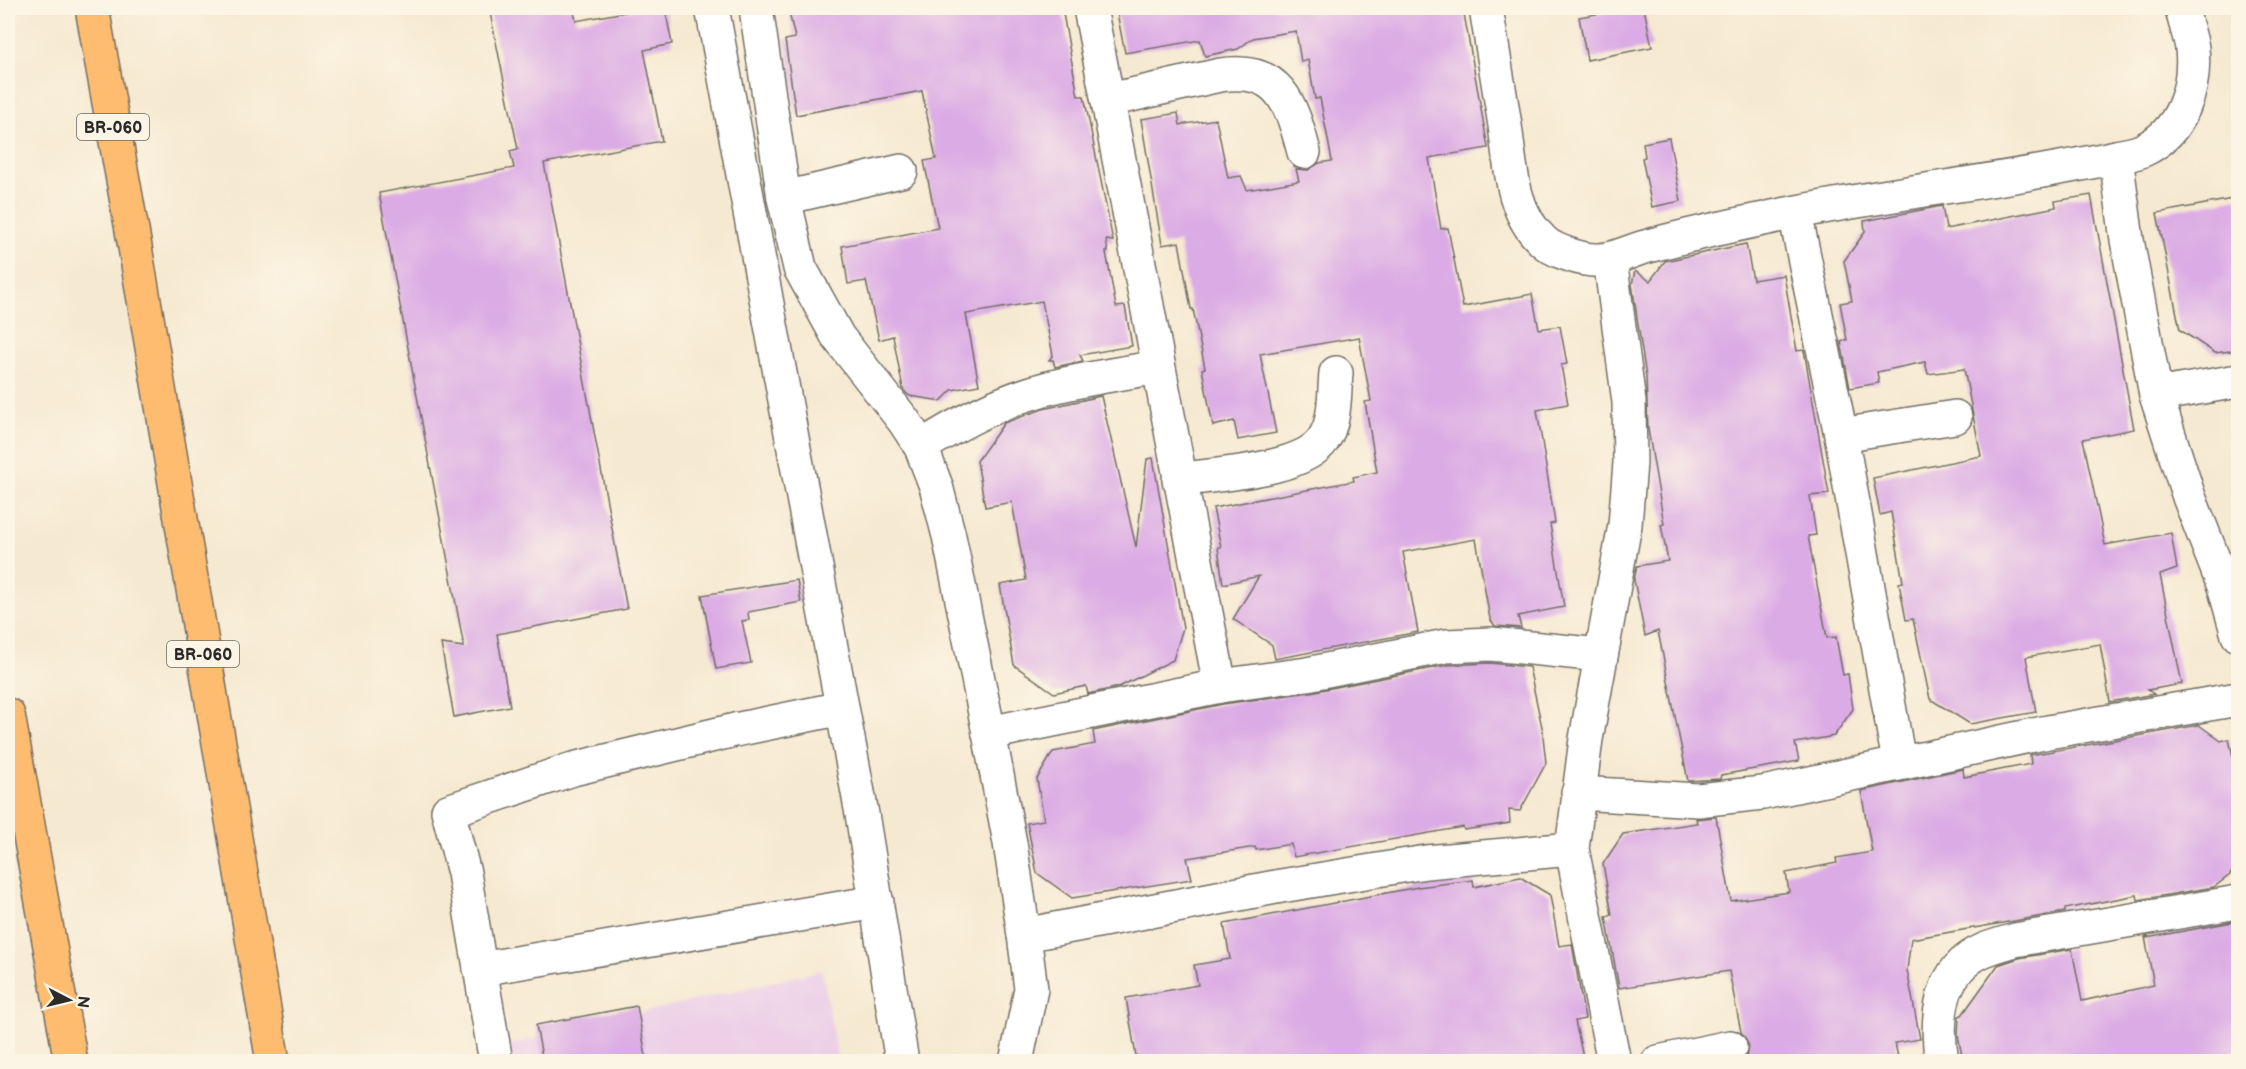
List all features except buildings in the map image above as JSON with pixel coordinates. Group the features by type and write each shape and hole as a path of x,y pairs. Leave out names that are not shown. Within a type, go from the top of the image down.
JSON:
{"highway":[{"name":"BR-060","path":"92,8 135,247 273,1062"},
{"path":"8,715 71,1062"}],"street":[{"path":"712,8 799,468 877,902 894,1056"},
{"path":"756,8 784,198 800,268 838,337 904,421 921,447 936,486 949,536 1010,843 1031,989 1016,1062"},
{"path":"1090,8 1220,687"},
{"path":"1486,8 1506,128 1512,185 1522,212 1534,231 1551,247 1595,261 1610,259 1644,247 1795,213 2053,171 2141,151 2156,143 2169,132 2181,114 2188,96 2192,71 2192,46 2182,8"},
{"path":"1109,100 1220,75 1238,72 1253,74 1272,83 1285,99 1295,118 1304,152"},
{"path":"2116,157 2127,240 2156,395 2238,634"},
{"path":"784,198 901,171"},
{"path":"1795,213 1841,435 1899,762"},
{"path":"1610,259 1629,402 1630,463 1625,525 1600,655 1578,794 1572,849 1614,1062"},
{"path":"921,447 955,426 1039,391 1080,380 1158,367"},
{"path":"1179,480 1273,466 1298,460 1310,453 1323,441 1331,424 1336,373"},
{"path":"2156,395 2238,381"},
{"path":"1841,435 1955,417"},
{"path":"989,733 1220,687 1307,674 1446,646 1491,644 1600,655"},
{"path":"1578,794 1698,800 1763,793 1899,762 2048,732 2238,699"},
{"path":"496,1062 464,873 448,811 573,769 735,730 842,708"},
{"path":"1024,935 1269,888 1426,862 1572,849"},
{"path":"480,969 877,902"},
{"path":"1942,1062 1938,1036 1939,1013 1945,990 1954,972 1968,959 1983,950 2015,940 2238,902"},
{"path":"1658,1062 1730,1047"}],"shaded area":[{"path":"822,970 838,1061 497,1062 494,1048"}]}
